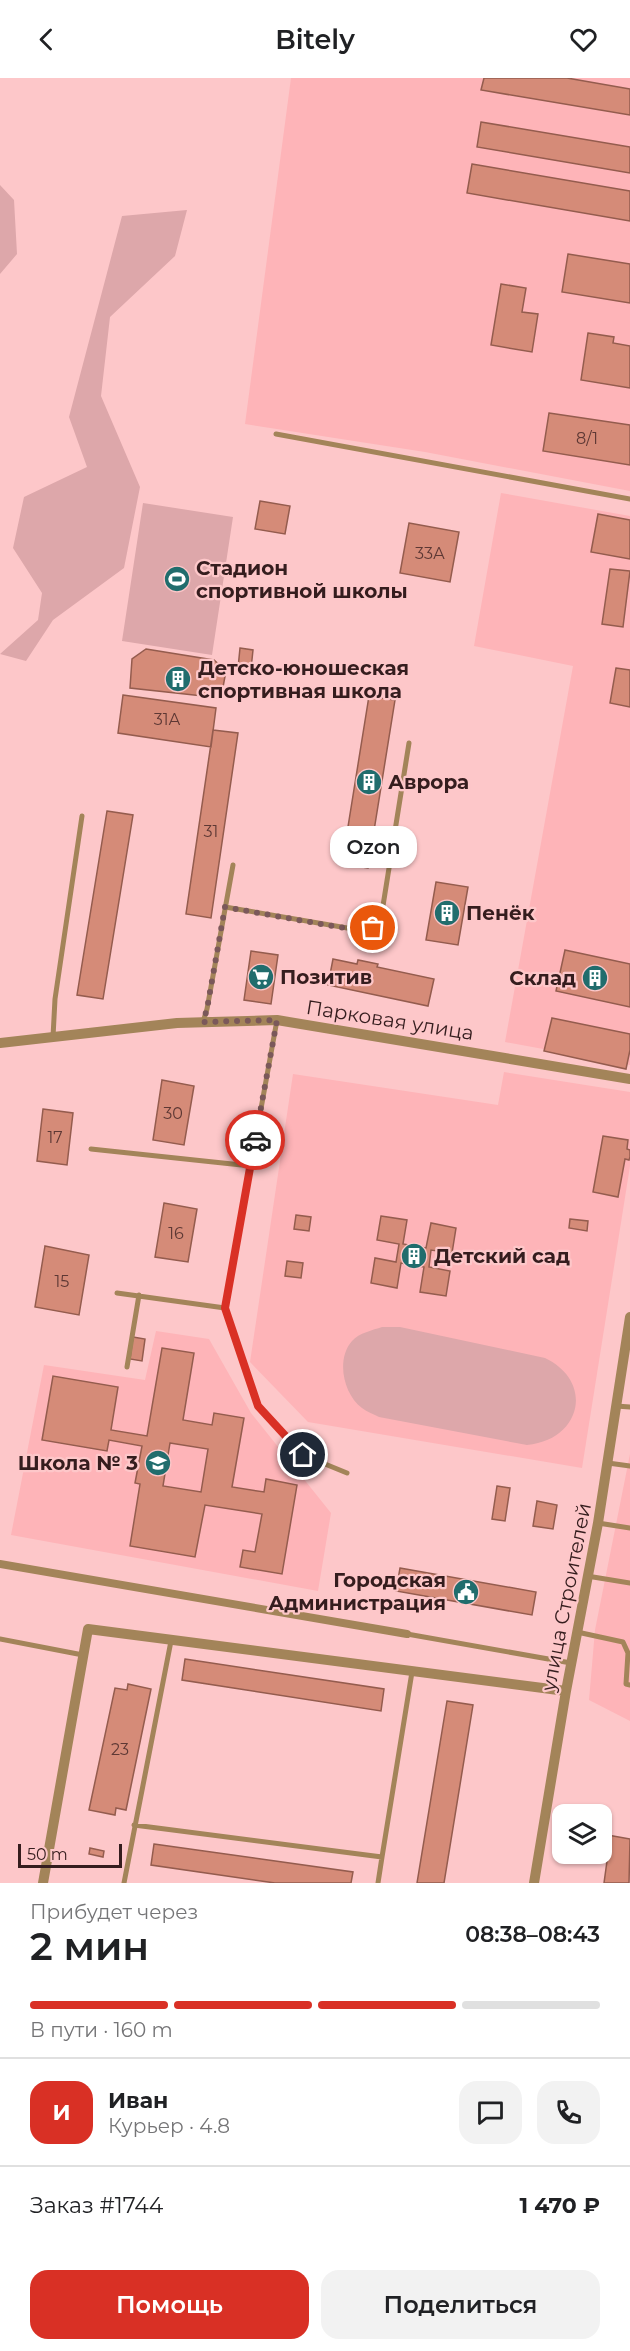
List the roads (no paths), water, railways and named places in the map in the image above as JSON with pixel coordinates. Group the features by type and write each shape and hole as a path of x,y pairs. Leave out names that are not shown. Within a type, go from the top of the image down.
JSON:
{"street":[{"name":"Парковая улица","path":"0,1043 203,1022 277,1020 630,1078"},
{"name":"улица Строителей","path":"534,1883 566,1691 598,1523 630,1317"},
{"path":"0,1564 407,1634"},
{"path":"44,1883 88,1629 566,1691"}],"lane":[{"path":"276,434 630,499"},
{"path":"225,907 358,930 367,930 378,925 409,743"},
{"path":"53,1037 55,999 82,816"},
{"path":"203,1022 233,865"},
{"path":"277,1020 225,1308 258,1406 303,1455 347,1473"},
{"path":"91,1149 251,1166"},
{"path":"117,1293 225,1308"},
{"path":"127,1367 139,1295"},
{"path":"616,1406 630,1407"},
{"path":"608,1463 630,1466"},
{"path":"598,1523 630,1527"},
{"path":"587,1576 630,1582"},
{"path":"577,1632 627,1642 626,1684 630,1685"},
{"path":"407,1634 572,1664"},
{"path":"0,1639 83,1655"},
{"path":"124,1883 171,1641"},
{"path":"378,1883 412,1671"},
{"path":"134,1824 382,1857"}],"place":[{"name":"Стадион спортивной школы","path":"177,579"},
{"name":"Детско-юношеская спортивная школа","path":"178,679"},
{"name":"Аврора","path":"369,782"},
{"name":"Пенёк","path":"447,913"},
{"name":"Ozon","path":"373,928"},
{"name":"Позитив","path":"261,977"},
{"name":"Склад","path":"595,978"},
{"name":"Детский сад","path":"414,1256"},
{"name":"Школа № 3","path":"158,1463"},
{"name":"Городская Администрация","path":"466,1592"}]}
